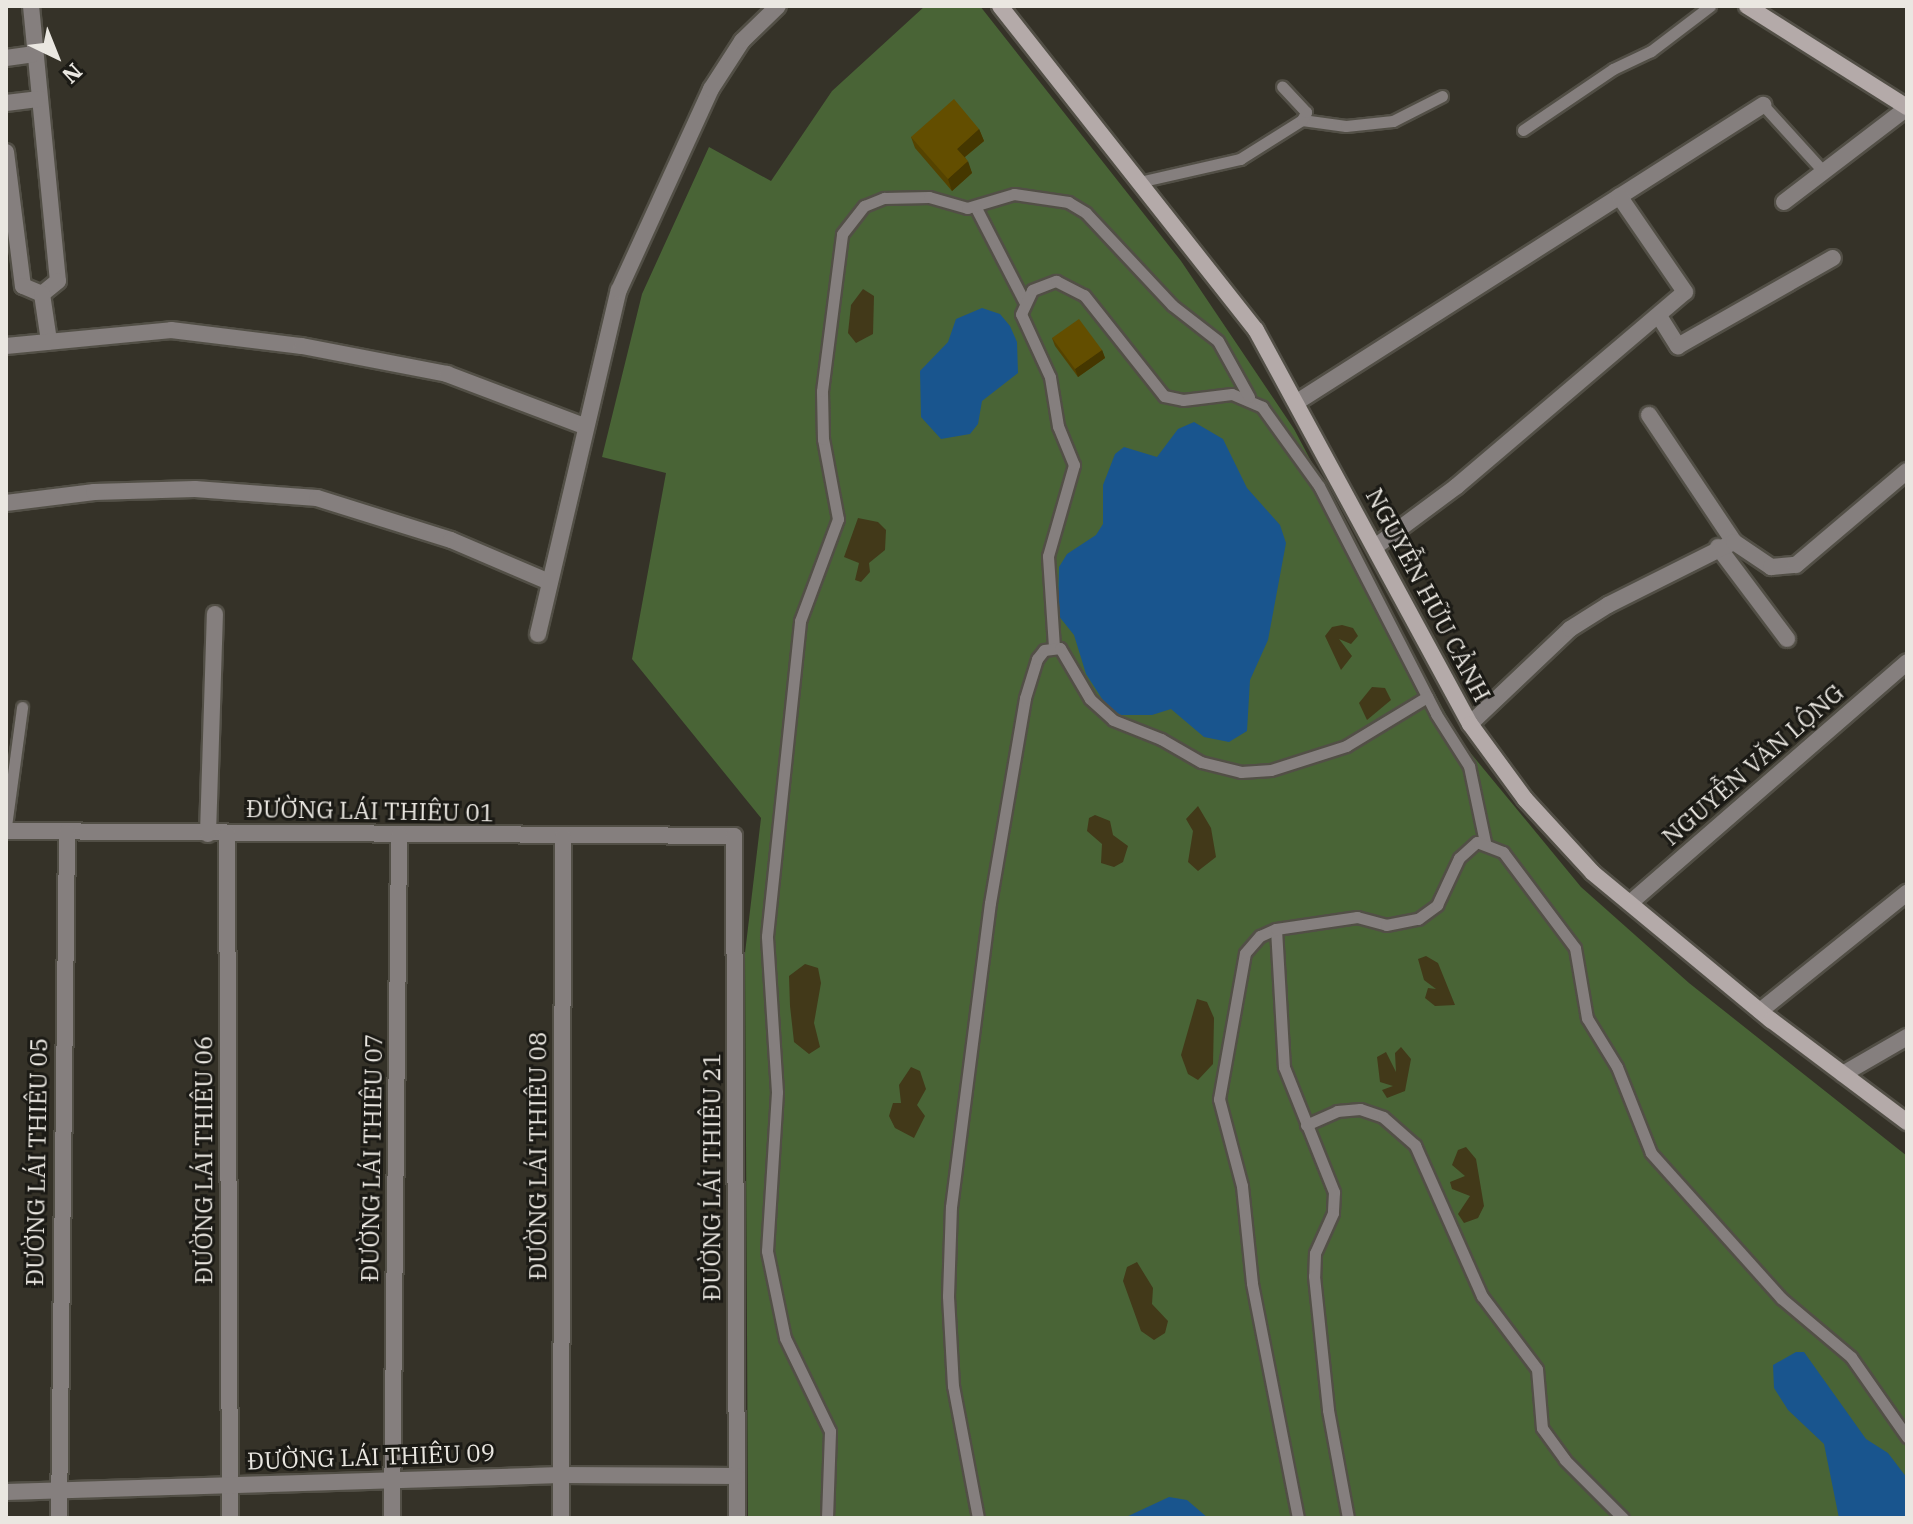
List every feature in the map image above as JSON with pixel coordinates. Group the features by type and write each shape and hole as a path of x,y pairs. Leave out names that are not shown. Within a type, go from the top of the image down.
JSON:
{"street":[{"path":"31,6 33,54 58,281 42,294"},
{"path":"538,634 547,581 619,290 711,89 749,33 778,6"},
{"name":"NGUYỄN HỮU CẢNH","path":"1000,6 1230,294 1297,402 1470,724 1525,799 1593,873 1760,1011 1907,1122"},
{"path":"1747,6 1907,107 1784,202"},
{"path":"6,58 33,54"},
{"path":"6,103 40,99"},
{"path":"1297,402 1619,196 1716,139 1763,105"},
{"path":"6,152 23,286 42,294"},
{"path":"1375,547 1457,486 1685,292 1619,196"},
{"path":"1659,316 1678,346 1833,258"},
{"path":"42,294 49,341"},
{"path":"6,346 171,330 302,346 447,374 584,426"},
{"path":"1649,415 1726,545 1787,639"},
{"path":"1726,545 1771,567 1796,565 1907,471"},
{"path":"6,503 94,492 195,489 317,498 451,540 547,581"},
{"path":"1470,724 1539,663 1570,629 1726,545"},
{"path":"208,834 215,614"},
{"name":"NGUYỄN VĂN LỘNG","path":"1630,903 1907,662"},
{"name":"ĐƯỜNG LÁI THIÊU 01","path":"6,829 67,833 734,836"},
{"name":"ĐƯỜNG LÁI THIÊU 05","path":"59,1518 67,833"},
{"name":"ĐƯỜNG LÁI THIÊU 06","path":"227,834 230,1518"},
{"name":"ĐƯỜNG LÁI THIÊU 07","path":"392,1518 399,835"},
{"name":"ĐƯỜNG LÁI THIÊU 21","path":"734,836 737,1518"},
{"name":"ĐƯỜNG LÁI THIÊU 08","path":"561,1518 563,837"},
{"path":"1760,1011 1907,893"},
{"path":"1843,1074 1907,1037"},
{"name":"ĐƯỜNG LÁI THIÊU 09","path":"6,1492 561,1475 737,1476"}],"lane":[{"path":"1523,130 1613,69 1651,51 1710,6"},
{"path":"1139,182 1240,159 1302,120 1306,112 1282,86"},
{"path":"1302,120 1346,126 1393,121 1442,96"},
{"path":"1763,105 1823,171"},
{"path":"827,1518 830,1431 785,1338 767,1251 777,1092 767,936 800,621 838,519 822,415 838,251 852,218 878,199 929,197 976,208 993,198 1014,194 1078,206 1172,305 1218,341 1249,397 1262,407 1319,486 1427,697 1475,780 1485,842"},
{"path":"976,208 1024,301 1022,323 1050,377 1058,426 1074,465 1071,489 1049,543 1054,647"},
{"path":"1024,301 1048,281 1073,285 1164,396 1176,400 1221,394 1249,397"},
{"path":"1054,647 1068,655 1102,712 1225,770 1271,770 1346,746 1427,697"},
{"path":"978,1518 959,1430 950,1356 951,1207 977,989 1025,698 1037,659 1054,647"},
{"path":"6,829 22,707"},
{"path":"1298,1518 1252,1283 1242,1186 1219,1099 1245,953 1260,936 1276,929 1357,917 1386,925 1418,919 1444,896 1464,851 1485,842"},
{"path":"1485,842 1503,852 1575,948 1587,1018 1617,1067 1651,1153 1781,1298 1851,1357 1907,1437"},
{"path":"1276,929 1282,1055 1290,1090 1334,1192 1333,1213 1315,1253 1314,1276 1328,1410 1348,1518"},
{"path":"1306,1125 1337,1111 1360,1109 1383,1117 1415,1145 1482,1296 1537,1369 1542,1428 1623,1518"}],"green space":[{"path":"925,6 980,6 1181,261 1294,429 1459,739 1581,887 1689,983 1907,1156 1907,1518 748,1518 745,953 761,818 632,659 666,473 602,457 642,294 709,147 771,181 832,91"}],"sand":[{"path":"863,289 874,296 873,334 856,343 848,333 851,305"},
{"path":"858,518 878,522 886,530 885,550 869,563 870,572 861,582 855,580 859,563 844,557"},
{"path":"1342,625 1353,628 1358,636 1351,644 1339,639 1352,656 1341,670 1325,636 1332,627"},
{"path":"1372,687 1385,688 1391,700 1367,720 1359,703"},
{"path":"1198,806 1211,828 1216,857 1198,871 1188,862 1193,831 1186,819"},
{"path":"1095,815 1110,821 1113,835 1128,846 1123,862 1114,867 1101,863 1102,844 1087,831 1089,818"},
{"path":"1426,956 1438,963 1455,1005 1435,1006 1425,998 1428,988 1436,989 1424,980 1418,959"},
{"path":"805,964 818,968 821,983 814,1023 820,1047 809,1054 794,1042 790,1006 789,976"},
{"path":"1197,999 1207,1002 1214,1018 1213,1064 1198,1080 1188,1074 1181,1055"},
{"path":"1401,1047 1411,1059 1405,1091 1387,1098 1382,1090 1393,1086 1380,1082 1377,1057 1386,1052 1396,1072 1395,1053"},
{"path":"911,1067 920,1071 926,1089 917,1105 925,1116 914,1138 895,1128 889,1116 893,1103 901,1103 899,1085"},
{"path":"1466,1147 1476,1159 1484,1206 1478,1218 1464,1223 1458,1214 1470,1196 1452,1189 1450,1182 1465,1176 1452,1165 1458,1150"},
{"path":"1137,1262 1153,1288 1152,1304 1168,1321 1165,1333 1154,1340 1141,1331 1123,1281 1127,1267"}],"water":[{"path":"982,308 1000,314 1010,326 1017,342 1018,373 982,401 978,424 970,434 941,439 921,417 920,371 948,342 956,319"},
{"path":"1194,422 1223,439 1247,488 1280,525 1286,543 1268,640 1250,680 1247,731 1229,742 1204,737 1171,709 1152,715 1121,715 1108,708 1086,674 1074,635 1058,615 1059,567 1067,554 1096,535 1103,524 1103,485 1115,454 1124,447 1157,457 1178,429"},
{"path":"1796,1352 1804,1352 1866,1439 1888,1453 1907,1478 1907,1518 1839,1518 1824,1444 1788,1410 1774,1388 1773,1365"},
{"path":"1169,1497 1187,1500 1208,1518 1124,1518"}],"building":[{"path":"954,99 979,129 957,149 968,161 948,179 911,137"},
{"path":"1079,319 1102,350 1075,369 1052,338"}]}
